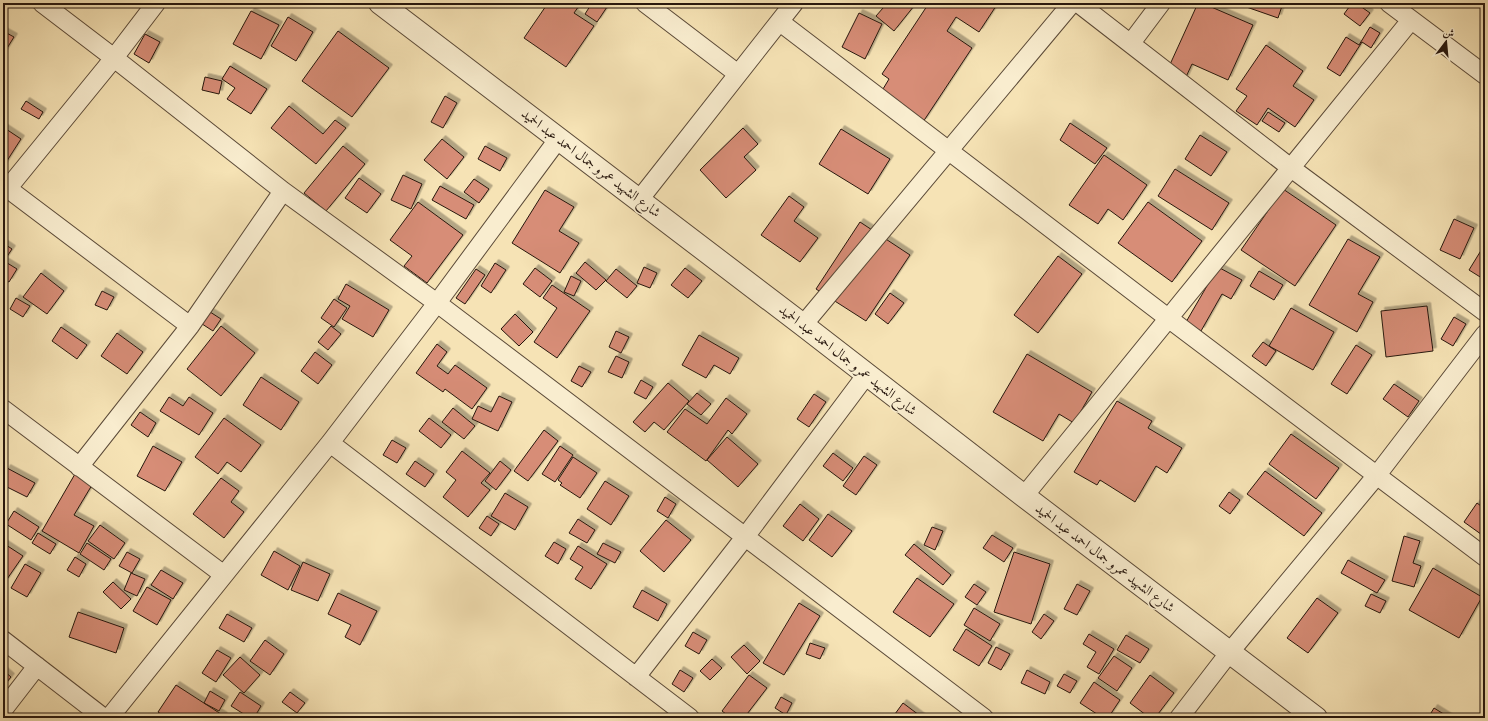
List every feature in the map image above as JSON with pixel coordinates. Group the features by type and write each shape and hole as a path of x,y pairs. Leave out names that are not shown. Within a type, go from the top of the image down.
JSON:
{"street":[{"path":"42,3 283,191 437,303 984,718"},
{"path":"156,3 114,58 5,187 190,326"},
{"name":"شارع الشهيد عمرو جمال احمد عبد الحميد","path":"380,3 559,138 1024,496 1316,718"},
{"path":"645,3 738,74"},
{"path":"639,200 794,3"},
{"path":"803,325 1072,3"},
{"path":"1078,3 1291,168 1485,312"},
{"path":"1131,43 1161,3"},
{"path":"1389,3 1485,75"},
{"path":"1024,496 1411,20"},
{"path":"780,22 1168,318 1485,557"},
{"path":"109,718 330,444 559,138"},
{"path":"79,467 190,326 283,191"},
{"path":"1179,718 1229,652 1377,475 1485,334"},
{"path":"636,677 745,537 867,374"},
{"path":"3,409 224,575"},
{"path":"330,444 690,718"},
{"path":"3,640 104,718"},
{"path":"3,710 37,666"}],"building":[{"path":"548,3 581,3 574,13 594,26 566,67 524,38"},
{"path":"592,3 609,4 597,22 585,14"},
{"path":"876,3 910,3 914,6 894,31 876,16 883,8"},
{"path":"929,3 935,3 939,6 940,3 998,3 979,32 956,17 947,31 972,48 923,122 880,94 889,79 882,74"},
{"path":"1198,3 1202,3 1253,25 1228,80 1192,64 1185,79 1167,71"},
{"path":"1235,3 1283,3 1278,18"},
{"path":"1352,3 1356,3 1370,13 1360,26 1344,14"},
{"path":"251,11 279,25 261,59 233,44"},
{"path":"859,13 882,24 865,59 842,47"},
{"path":"288,17 313,32 296,61 271,46"},
{"path":"1370,27 1380,33 1371,48 1362,42 1340,76 1327,68 1346,37 1359,45"},
{"path":"3,31 14,37 4,53 3,52"},
{"path":"338,31 389,68 352,117 302,81"},
{"path":"145,34 160,42 149,63 134,54"},
{"path":"1266,45 1303,71 1293,86 1314,100 1295,127 1268,108 1257,125 1236,111 1247,96 1236,89"},
{"path":"230,66 267,89 251,114 227,99 235,88 222,79"},
{"path":"205,77 222,81 219,94 202,90"},
{"path":"445,96 457,103 443,128 431,122"},
{"path":"26,101 43,112 39,119 21,109"},
{"path":"289,106 323,134 335,120 346,128 316,164 271,128"},
{"path":"1268,112 1285,123 1279,132 1262,121"},
{"path":"1070,123 1107,148 1095,164 1060,140"},
{"path":"3,127 21,139 3,167"},
{"path":"743,128 758,144 744,157 756,170 726,198 700,170"},
{"path":"841,129 890,159 868,194 819,164"},
{"path":"1200,135 1227,152 1211,176 1185,159"},
{"path":"442,139 464,157 447,179 424,160"},
{"path":"343,146 365,164 326,211 304,193"},
{"path":"485,146 507,158 500,171 478,159"},
{"path":"1104,155 1147,185 1123,220 1108,209 1098,224 1069,205"},
{"path":"1175,169 1229,203 1212,230 1158,196"},
{"path":"403,175 422,184 411,209 391,200"},
{"path":"359,178 381,194 367,213 345,198"},
{"path":"474,179 489,189 479,203 464,192"},
{"path":"440,186 474,205 466,219 432,200"},
{"path":"1283,189 1336,225 1295,286 1241,250"},
{"path":"545,190 574,207 559,231 579,243 560,273 512,243"},
{"path":"789,196 804,207 794,221 818,238 800,262 761,235"},
{"path":"418,202 463,235 427,283 404,266 412,256 390,240"},
{"path":"1148,202 1202,241 1172,282 1118,243"},
{"path":"1454,219 1474,228 1460,259 1440,250"},
{"path":"860,222 910,255 866,321 816,289"},
{"path":"1348,239 1380,257 1358,294 1373,302 1357,332 1309,305"},
{"path":"3,243 12,249 4,261 17,269 9,282 3,279"},
{"path":"1485,244 1485,280 1469,270"},
{"path":"1058,256 1082,274 1038,333 1014,315"},
{"path":"585,262 606,280 596,290 576,273"},
{"path":"495,263 506,270 491,293 481,286"},
{"path":"644,267 657,273 650,288 637,283"},
{"path":"1218,267 1242,280 1231,299 1222,294 1201,331 1186,322"},
{"path":"535,268 552,281 540,297 523,284"},
{"path":"685,268 702,281 688,298 671,285"},
{"path":"476,269 485,275 465,304 456,298"},
{"path":"616,269 637,286 627,298 606,281"},
{"path":"1259,271 1283,285 1274,300 1250,286"},
{"path":"41,273 64,291 47,314 23,297"},
{"path":"571,276 581,281 574,296 564,292"},
{"path":"346,284 389,310 373,337 342,319 350,306 338,299"},
{"path":"552,285 590,311 557,358 534,342 557,308 543,298"},
{"path":"102,291 114,297 107,310 95,305"},
{"path":"890,293 904,303 888,324 875,314"},
{"path":"16,298 30,306 23,317 10,309"},
{"path":"334,299 347,308 334,327 321,318"},
{"path":"1427,306 1433,351 1386,357 1381,311"},
{"path":"1291,308 1334,332 1313,370 1269,346"},
{"path":"207,310 221,319 213,331 199,322"},
{"path":"515,314 533,332 519,346 501,329"},
{"path":"1454,317 1466,324 1453,346 1441,339"},
{"path":"221,326 255,353 221,396 187,369"},
{"path":"331,326 341,334 328,350 318,342"},
{"path":"61,327 87,345 77,359 52,341"},
{"path":"616,331 629,337 621,353 609,347"},
{"path":"117,333 143,352 127,374 101,356"},
{"path":"699,335 739,358 730,374 714,365 706,378 682,365"},
{"path":"1263,342 1276,351 1266,366 1252,356"},
{"path":"437,344 447,352 437,366 448,374 455,365 487,388 472,409 445,389 443,392 416,373"},
{"path":"1356,345 1372,355 1347,394 1331,384"},
{"path":"315,352 332,365 318,384 301,371"},
{"path":"1027,354 1092,392 1074,423 1059,414 1043,441 993,412"},
{"path":"616,356 629,362 622,378 608,372"},
{"path":"579,366 591,372 582,387 571,381"},
{"path":"261,377 299,402 281,430 243,405"},
{"path":"641,380 653,387 646,399 634,393"},
{"path":"668,383 689,401 664,430 654,422 645,432 633,422"},
{"path":"1394,384 1419,401 1408,417 1383,399"},
{"path":"697,393 711,404 701,415 687,404"},
{"path":"814,394 826,402 809,427 797,419"},
{"path":"499,396 512,402 498,431 472,419 478,406 491,412"},
{"path":"169,397 183,406 189,397 213,413 199,435 160,411"},
{"path":"726,398 747,414 732,434 728,430 706,461 667,432 685,409 707,424"},
{"path":"1117,401 1152,421 1148,428 1182,448 1167,473 1156,466 1135,502 1100,480 1097,485 1074,472"},
{"path":"453,408 475,426 464,439 442,422"},
{"path":"140,412 156,423 148,437 131,425"},
{"path":"224,418 261,445 241,472 227,462 218,474 195,457"},
{"path":"429,418 451,435 441,448 419,431"},
{"path":"544,430 558,441 528,481 514,471"},
{"path":"1291,434 1339,468 1316,499 1269,464"},
{"path":"727,437 758,464 738,487 707,460"},
{"path":"392,440 406,448 397,463 383,455"},
{"path":"153,446 182,462 165,491 137,476"},
{"path":"560,446 573,455 555,482 542,474"},
{"path":"462,451 490,473 481,483 490,490 468,517 443,497 456,480 446,472"},
{"path":"833,453 853,468 843,481 823,466"},
{"path":"864,456 877,465 856,495 843,486"},
{"path":"573,457 597,473 580,498 560,485 562,483 558,480"},
{"path":"415,461 434,474 425,487 406,474"},
{"path":"500,461 511,470 496,490 485,481"},
{"path":"7,468 35,483 27,497 3,485 3,476"},
{"path":"1265,471 1322,513 1304,536 1247,494"},
{"path":"75,474 92,485 74,515 94,526 79,553 42,531"},
{"path":"221,478 239,491 231,502 244,512 224,538 193,514"},
{"path":"605,481 629,496 611,525 587,509"},
{"path":"1229,492 1240,500 1230,514 1219,506"},
{"path":"505,493 528,507 515,530 491,516"},
{"path":"665,497 676,504 668,518 657,511"},
{"path":"1477,503 1485,509 1485,537 1464,522"},
{"path":"800,504 819,519 803,541 783,526"},
{"path":"14,511 39,527 31,540 6,524"},
{"path":"828,514 852,531 832,557 809,540"},
{"path":"487,516 499,524 491,536 479,528"},
{"path":"578,519 595,530 587,543 569,533"},
{"path":"666,520 691,540 664,572 640,551"},
{"path":"100,525 125,543 114,559 88,541"},
{"path":"932,527 943,531 935,550 924,545"},
{"path":"38,533 56,544 50,554 32,543"},
{"path":"992,535 1013,548 1004,562 983,548"},
{"path":"1404,536 1420,541 1413,563 1421,566 1414,587 1392,581"},
{"path":"554,542 566,549 558,564 545,556"},
{"path":"3,543 23,556 5,582 3,580"},
{"path":"87,543 111,559 104,570 80,554"},
{"path":"603,543 621,552 615,563 597,554"},
{"path":"914,544 951,575 943,585 905,555"},
{"path":"578,546 607,564 591,589 575,579 583,567 570,559"},
{"path":"274,551 300,566 288,590 261,575"},
{"path":"127,552 140,559 132,573 119,566"},
{"path":"1014,552 1050,564 1031,624 994,612"},
{"path":"75,557 86,564 79,577 67,570"},
{"path":"1348,560 1385,580 1377,593 1341,573"},
{"path":"303,562 330,574 318,601 291,590"},
{"path":"25,564 41,573 27,597 11,588"},
{"path":"1433,568 1482,597 1459,638 1409,610"},
{"path":"161,570 183,583 173,599 151,585"},
{"path":"131,573 145,579 137,596 124,590"},
{"path":"917,578 954,604 930,637 893,612"},
{"path":"113,582 131,599 121,609 103,592"},
{"path":"974,584 986,592 977,605 965,597"},
{"path":"1077,584 1090,591 1077,615 1064,609"},
{"path":"147,587 171,600 157,625 133,611"},
{"path":"642,590 667,604 658,621 633,607"},
{"path":"338,593 377,611 360,645 345,637 351,625 328,614"},
{"path":"1371,594 1386,601 1380,613 1365,606"},
{"path":"1317,598 1338,613 1308,653 1287,638"},
{"path":"799,603 820,616 784,675 763,663"},
{"path":"974,608 1000,624 990,641 964,625"},
{"path":"78,612 124,628 116,653 69,637"},
{"path":"227,614 252,628 244,642 219,628"},
{"path":"1044,614 1054,621 1041,639 1032,632"},
{"path":"966,629 992,646 979,666 953,650"},
{"path":"693,632 707,640 699,654 685,646"},
{"path":"1089,634 1114,649 1099,674 1087,667 1096,652 1083,644"},
{"path":"1126,635 1149,649 1140,663 1117,650"},
{"path":"265,640 284,654 270,675 250,661"},
{"path":"810,643 825,648 820,659 806,654"},
{"path":"744,645 760,661 747,674 731,657"},
{"path":"996,647 1010,654 1001,670 988,663"},
{"path":"217,650 231,658 216,682 202,673"},
{"path":"1114,656 1132,668 1117,691 1098,678"},
{"path":"240,657 260,675 244,693 223,675"},
{"path":"712,659 722,668 710,680 700,671"},
{"path":"3,670 11,677 3,687"},
{"path":"680,670 693,678 684,692 672,684"},
{"path":"1027,670 1050,682 1045,694 1021,683"},
{"path":"1064,674 1077,681 1070,693 1057,686"},
{"path":"749,675 767,688 744,718 731,718 722,711"},
{"path":"1150,675 1174,693 1155,718 1150,718 1130,703"},
{"path":"1094,682 1120,700 1108,718 1103,718 1080,703"},
{"path":"176,685 224,716 223,718 167,718 158,712"},
{"path":"210,691 225,700 219,711 204,703"},
{"path":"240,692 261,706 254,718 250,718 231,706"},
{"path":"290,692 305,703 297,713 282,702"},
{"path":"781,697 792,703 786,715 775,708"},
{"path":"903,703 923,718 892,718"},
{"path":"1434,708 1450,718 1428,718"}]}
